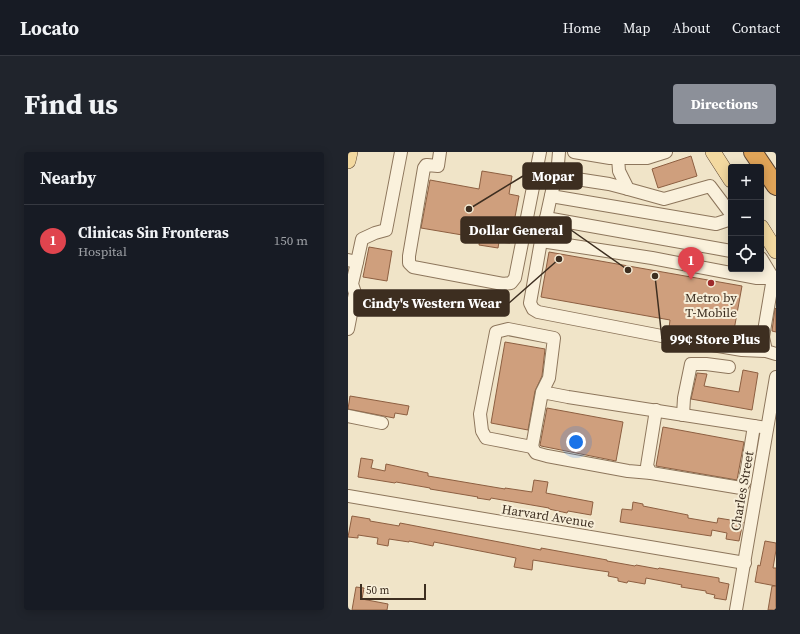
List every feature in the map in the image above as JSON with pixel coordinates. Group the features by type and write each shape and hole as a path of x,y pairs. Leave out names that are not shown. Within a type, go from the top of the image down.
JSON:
{"highway":[{"path":"742,152 752,164"},
{"path":"753,152 776,186"},
{"path":"764,181 776,197"}],"main road":[{"path":"348,162 350,152"},
{"path":"714,152 728,175"},
{"path":"764,232 776,251"}],"street":[{"path":"348,329 355,293 352,284 352,261 362,239 386,230 401,152"},
{"path":"440,152 438,166 426,165 424,168 409,263 413,267 504,284 511,283 515,278 540,152"},
{"path":"559,152 557,176 540,240 530,303 533,309 538,312 677,339 742,350 771,353"},
{"path":"574,152 610,158 647,158 666,152"},
{"path":"618,158 619,171 628,189"},
{"path":"557,176 609,184 664,199 710,186 728,177"},
{"path":"710,186 728,210"},
{"path":"551,196 716,224 728,220"},
{"path":"546,218 728,250"},
{"path":"540,240 652,258 757,278 774,278"},
{"path":"764,263 774,278 763,337 771,353"},
{"path":"532,447 542,392 548,378 554,338 508,329 496,332 480,414 482,431 486,438 532,447 536,452 547,456 628,471 651,473 741,488 745,482 754,426"},
{"path":"683,415 684,398 691,364 706,364 728,367"},
{"name":"Charles Street","path":"736,610 771,421 776,377"},
{"path":"542,392 754,426 771,421"},
{"path":"651,473 647,466 656,410"},
{"path":"348,416 382,423"},
{"name":"Harvard Avenue","path":"348,496 744,563"}],"building":[{"path":"691,156 697,176 658,188 652,169"},
{"path":"482,171 512,176 509,194 519,196 510,243 499,242 498,248 479,245 480,238 421,228 430,180 479,189"},
{"path":"369,247 392,251 387,281 363,277"},
{"path":"549,252 742,286 732,341 669,328 670,320 541,297"},
{"path":"775,308 776,309 776,332 772,331"},
{"path":"505,342 545,349 542,376 535,391 528,430 491,423"},
{"path":"743,370 758,373 752,410 691,399 697,373 707,374 704,386 739,392"},
{"path":"350,396 409,406 407,415 395,413 394,418 348,409"},
{"path":"547,408 623,422 616,461 541,446"},
{"path":"663,427 744,442 737,480 656,466"},
{"path":"361,458 373,460 371,468 385,471 386,464 428,473 428,476 505,489 532,492 534,480 548,482 546,493 593,502 591,515 568,511 567,513 549,508 491,498 490,500 477,498 478,497 396,482 358,477"},
{"path":"633,502 643,504 643,506 688,515 688,518 717,523 718,518 743,522 739,541 726,539 727,533 712,530 711,536 620,522 622,509 632,510"},
{"path":"352,516 370,519 370,521 399,526 400,523 635,566 659,568 719,578 719,582 729,584 726,600 714,598 715,595 706,593 706,591 681,587 682,585 646,578 645,584 628,581 627,583 618,581 618,578 608,576 609,572 533,560 532,570 514,567 516,558 434,542 433,546 389,539 388,546 377,544 378,538 358,535 358,538 348,537"},
{"path":"765,541 776,543 773,568 776,568 776,586 755,582"},
{"path":"772,586 776,586 776,610 768,610"},
{"path":"356,587 364,588 362,599 388,604 387,610 352,610"}],"place":[{"name":"Mopar","path":"469,209"},
{"name":"Cindy's Western Wear","path":"559,259"},
{"name":"Dollar General","path":"628,270"},
{"name":"99¢ Store Plus","path":"655,276"},
{"name":"Clinicas Sin Fronteras","path":"691,280"},
{"name":"Metro by T-Mobile","path":"711,283"}]}
